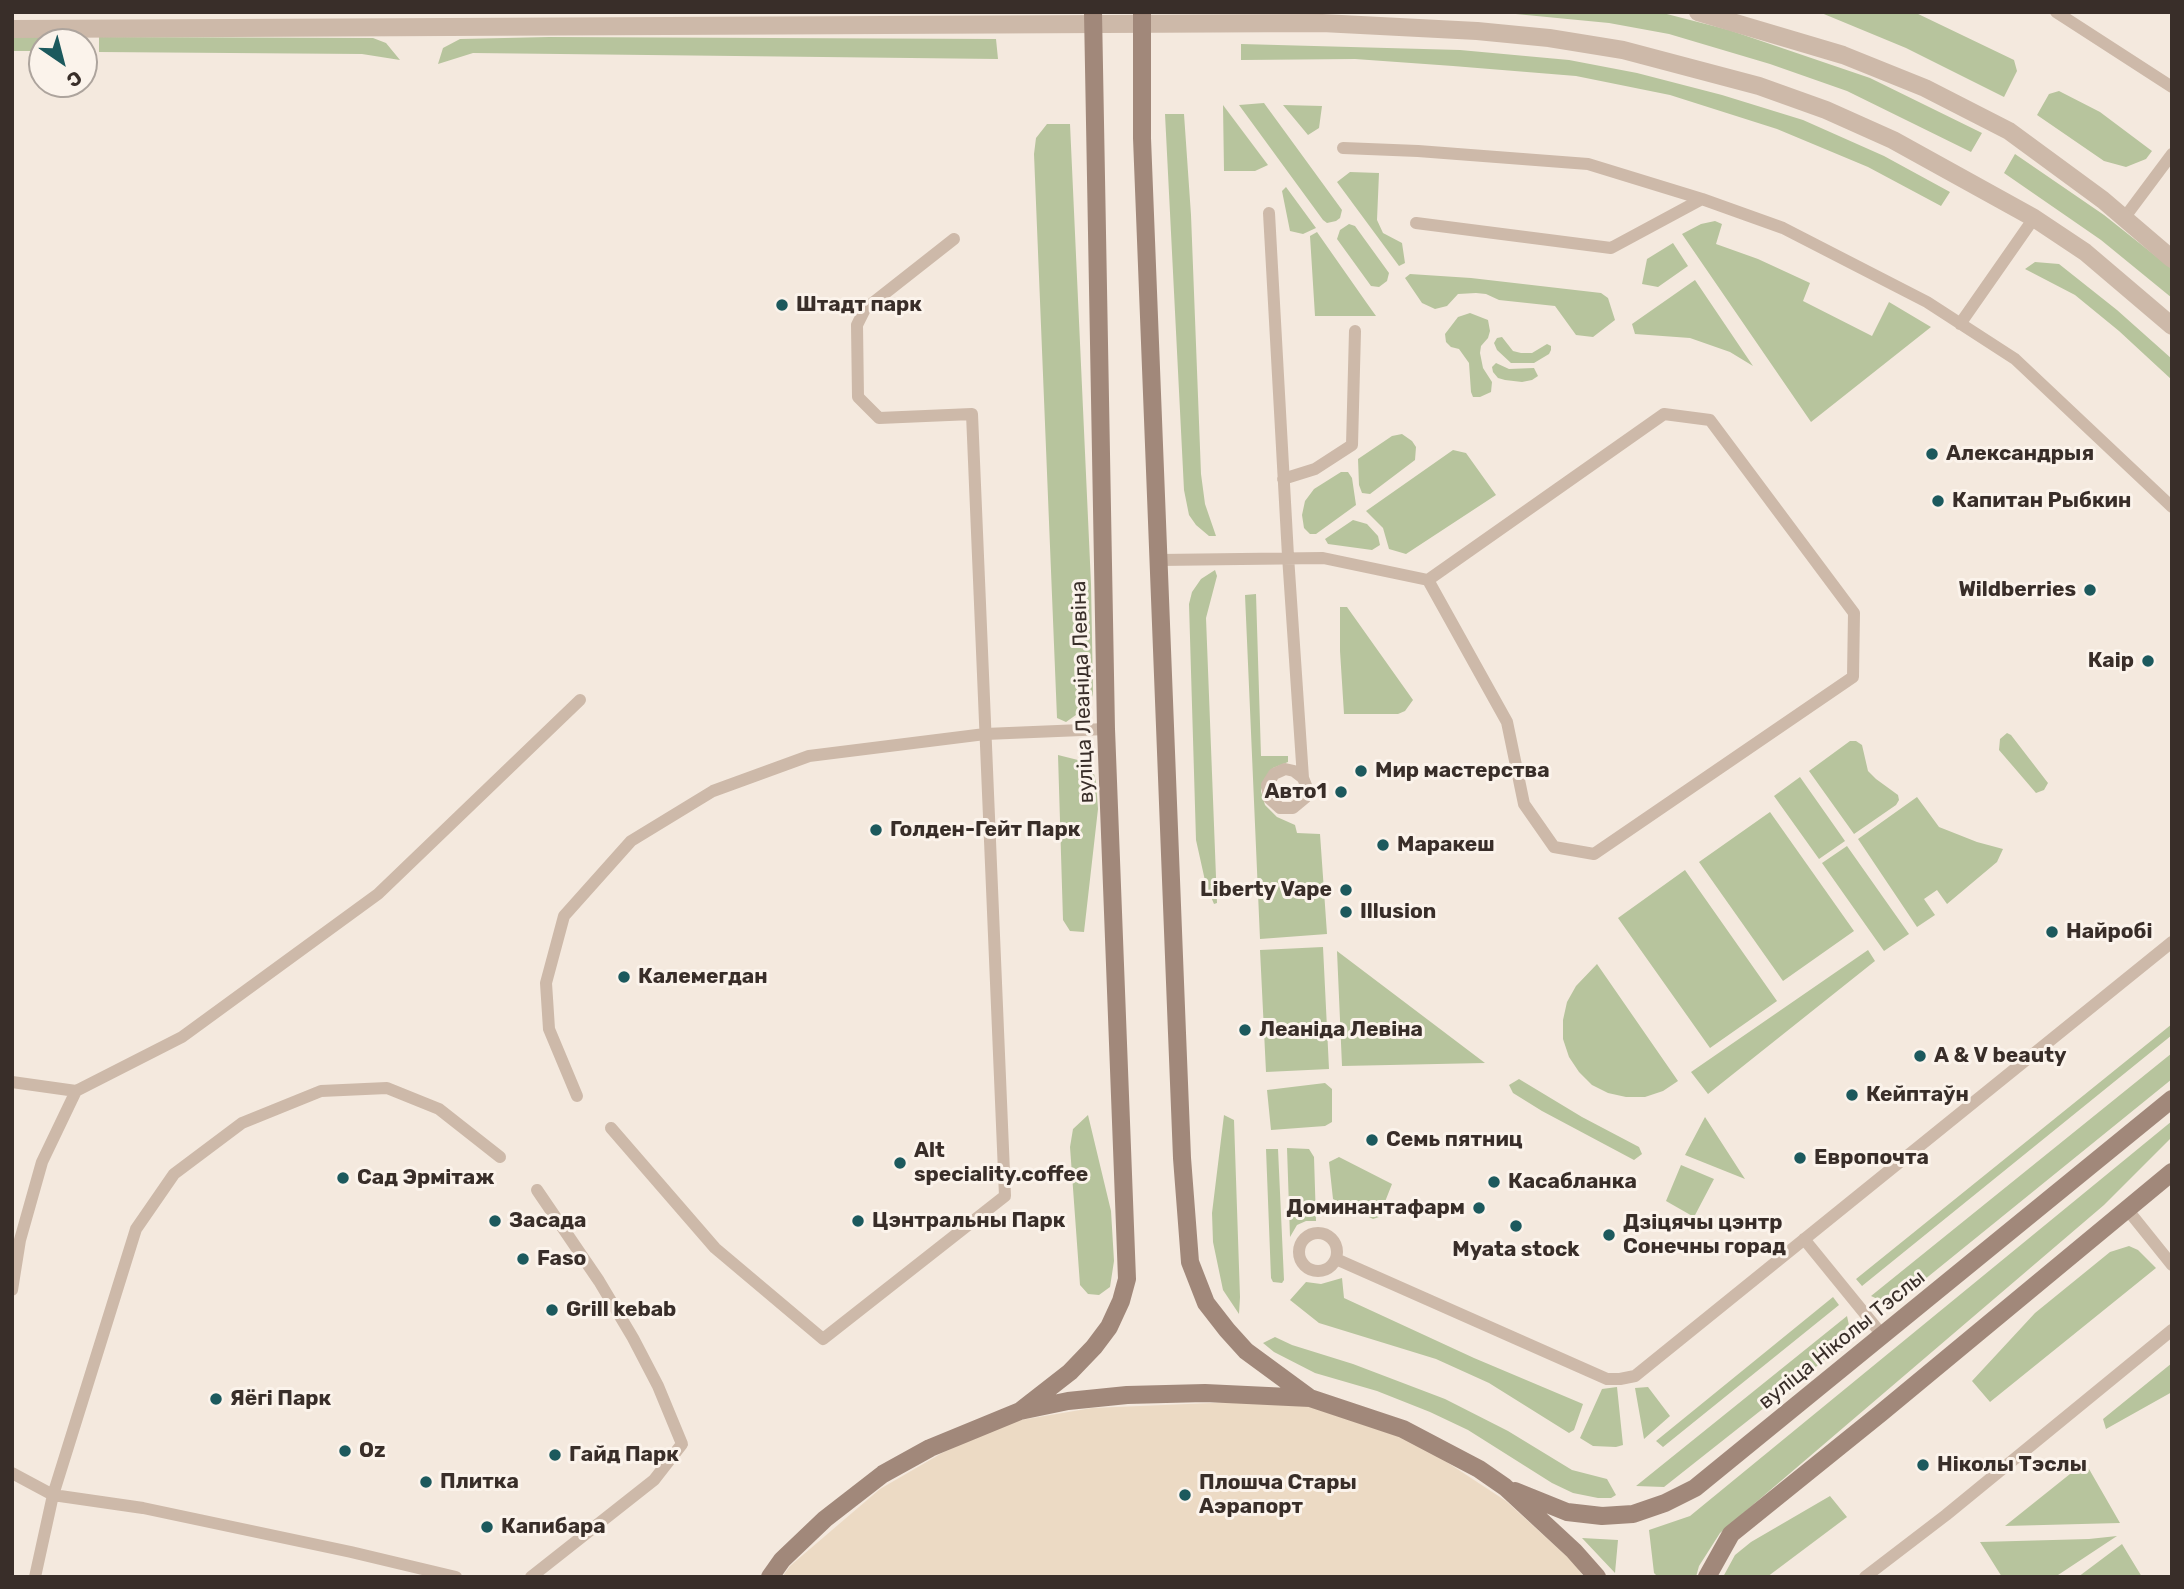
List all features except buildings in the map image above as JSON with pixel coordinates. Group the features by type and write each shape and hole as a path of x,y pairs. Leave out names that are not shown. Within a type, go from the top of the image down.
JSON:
{"main road":[{"name":"вуліца Леаніда Левіна","path":"1020,1411 1070,1372 1094,1347 1109,1328 1127,1279 1105,729 1093,18"},
{"path":"1142,18 1142,138 1182,1158 1190,1262 1206,1303 1227,1330 1246,1351 1310,1398"},
{"name":"вуліца Ніколы Тэслы","path":"1505,1487 1567,1512 1602,1516 1633,1514 1665,1503 1695,1488 2172,1099"},
{"path":"1707,1577 1731,1534 2172,1172"},
{"path":"770,1577 782,1560 825,1519 883,1474 930,1448 1020,1411 1068,1401 1127,1395 1217,1393 1310,1398 1403,1429 1469,1464 1505,1487 1574,1551 1597,1577"}],"street":[{"path":"1698,12 1843,55 1925,88 2009,131 2125,217 2172,259"},
{"path":"12,29 1142,18 1322,23 1549,38 1623,51 1759,86 1826,110 1893,140 2034,218 2085,252 2172,326"}],"lane":[{"path":"2056,12 2172,87"},
{"path":"1343,148 1588,164 1702,199 1783,228 1927,302 2015,359 2172,508"},
{"path":"2125,217 2172,154"},
{"path":"1416,223 1611,248 1702,199"},
{"path":"1269,213 1303,778"},
{"path":"1960,324 2034,218"},
{"path":"611,1128 715,1248 823,1339 1005,1196 972,414 879,418 858,397 857,325 865,309 954,239"},
{"path":"1283,480 1315,469 1352,445 1355,331"},
{"path":"1159,560 1288,556 1323,558 1428,580 1664,414 1710,420 1854,613 1853,677 1594,854 1554,847 1524,804 1507,722 1428,580"},
{"path":"12,1082 76,1091 182,1037 378,894 580,700"},
{"path":"577,1096 549,1029 546,983 564,916 631,841 713,791 809,756 985,734 1105,729"},
{"path":"1336,1259 1607,1379 1635,1376 2172,942"},
{"path":"36,1577 53,1495 136,1230 174,1174 242,1123 321,1091 387,1088 439,1109 500,1157"},
{"path":"12,1290 16,1239 42,1162 76,1091"},
{"path":"531,1577 654,1480 682,1444 658,1386 633,1338 600,1281 537,1190"},
{"path":"2127,1209 2172,1265"},
{"path":"1804,1239 1883,1336"},
{"path":"1865,1577 1946,1515 2172,1329"},
{"path":"12,1473 53,1495 143,1508 456,1577"}],"green space":[{"path":"1495,12 1659,12 1729,30 1870,78 1982,133 1971,152 1847,91 1770,64 1669,34 1609,23"},
{"path":"1819,12 1914,12 2014,60 2017,71 2004,97 1906,48"},
{"path":"12,35 28,35 28,51 12,51"},
{"path":"99,37 373,38 386,43 400,60 362,54 99,52"},
{"path":"460,39 996,39 998,59 473,53 438,64 443,48"},
{"path":"1241,44 1460,50 1569,60 1637,73 1803,120 1884,156 1950,192 1941,206 1868,167 1777,129 1670,95 1576,76 1355,59 1241,60"},
{"path":"2059,91 2100,112 2152,151 2146,159 2126,167 2104,161 2037,115 2049,94"},
{"path":"1264,103 1342,210 1336,221 1327,223 1323,220 1239,105"},
{"path":"1223,105 1268,165 1255,171 1224,171"},
{"path":"1283,105 1322,106 1319,128 1308,135"},
{"path":"1165,114 1184,114 1191,215 1201,474 1205,504 1216,536 1209,536 1189,515 1184,490"},
{"path":"1047,124 1070,124 1091,584 1093,693 1090,705 1066,722 1057,718 1034,154 1036,138"},
{"path":"2015,154 2104,215 2172,269 2172,298 2101,240 2004,173"},
{"path":"1350,172 1379,173 1377,220 1383,233 1402,243 1405,263 1399,266 1337,182"},
{"path":"1286,187 1316,228 1303,234 1290,231 1282,191"},
{"path":"1715,221 1722,224 1716,244 1758,259 1810,283 1803,301 1872,336 1889,302 1931,327 1811,422 1682,234 1701,224"},
{"path":"1349,224 1355,226 1389,273 1387,281 1379,287 1371,286 1337,239 1340,230"},
{"path":"1317,232 1376,316 1315,316 1310,236"},
{"path":"1673,243 1688,266 1658,287 1642,284 1647,259"},
{"path":"2035,262 2059,264 2117,310 2172,359 2172,380 2075,295 2025,269"},
{"path":"1410,274 1601,293 1608,298 1615,320 1593,337 1576,335 1555,306 1499,300 1476,293 1458,294 1447,306 1435,309 1422,303 1405,278"},
{"path":"1695,280 1753,366 1730,352 1690,338 1635,334 1632,324"},
{"path":"1470,313 1488,320 1490,331 1480,353 1483,368 1492,382 1491,392 1480,397 1473,397 1471,392 1469,363 1459,349 1446,342 1445,334 1458,317"},
{"path":"1502,337 1513,351 1532,353 1547,344 1551,346 1551,350 1534,363 1511,363 1497,350 1494,343 1497,338"},
{"path":"1496,363 1509,369 1534,368 1538,376 1522,382 1498,378 1492,367"},
{"path":"1402,434 1416,447 1415,460 1370,494 1362,493 1358,459 1392,436"},
{"path":"1453,450 1466,453 1496,495 1406,554 1389,549 1383,528 1366,511"},
{"path":"1341,472 1348,472 1352,478 1356,505 1316,534 1310,534 1304,528 1302,515 1305,501 1314,489"},
{"path":"1353,520 1367,524 1378,536 1380,545 1372,550 1328,544 1325,539"},
{"path":"1215,570 1217,576 1206,618 1217,903 1214,904 1206,885 1196,840 1189,604 1192,592 1201,579"},
{"path":"1256,594 1261,756 1288,756 1288,762 1273,768 1265,778 1261,791 1265,805 1277,817 1295,825 1297,833 1320,834 1327,934 1260,939 1245,595"},
{"path":"1340,607 1347,607 1413,700 1405,711 1398,714 1344,714"},
{"path":"2007,733 2048,783 2044,790 2036,793 1999,750 2000,739"},
{"path":"1850,741 1862,745 1868,771 1898,795 1899,800 1896,805 1854,834 1809,771"},
{"path":"1058,755 1082,761 1093,770 1096,782 1098,809 1084,932 1070,931 1063,920"},
{"path":"1800,777 1845,841 1819,859 1774,796"},
{"path":"1917,797 1939,827 2003,849 1997,862 1947,904 1937,890 1924,899 1935,915 1917,927 1858,839"},
{"path":"1770,812 1854,931 1783,981 1699,862"},
{"path":"1847,846 1909,934 1884,951 1822,863"},
{"path":"1685,870 1777,1001 1710,1048 1618,918"},
{"path":"1323,947 1329,1069 1266,1072 1260,950"},
{"path":"1868,950 1875,961 1708,1094 1691,1072"},
{"path":"1337,951 1485,1063 1342,1066"},
{"path":"1597,964 1678,1081 1663,1091 1645,1097 1608,1093 1592,1085 1569,1057 1563,1039 1567,1002 1576,986"},
{"path":"2172,1024 2172,1035 1862,1286 1856,1279"},
{"path":"2172,1053 2172,1079 1903,1297 1884,1302 1871,1296"},
{"path":"1519,1079 1639,1147 1642,1154 1634,1160 1542,1111 1513,1093 1509,1085"},
{"path":"1325,1083 1332,1089 1332,1122 1325,1126 1271,1130 1267,1090"},
{"path":"1088,1115 1111,1211 1114,1261 1110,1287 1099,1295 1088,1294 1080,1285 1070,1147 1073,1129"},
{"path":"1224,1115 1234,1120 1239,1314 1223,1290 1213,1242 1212,1213"},
{"path":"1705,1117 1745,1179 1685,1155"},
{"path":"2172,1121 2172,1137 2104,1205 1720,1533 1699,1566 1696,1577 1658,1577 1654,1573 1649,1530 1690,1516"},
{"path":"1287,1148 1309,1149 1314,1157 1316,1221 1297,1225 1290,1237"},
{"path":"1266,1149 1278,1149 1282,1283 1273,1282 1271,1278"},
{"path":"1339,1157 1392,1184 1379,1217 1373,1219 1333,1199 1329,1162"},
{"path":"1681,1165 1714,1179 1694,1217 1666,1201"},
{"path":"2129,1246 2138,1250 2156,1268 1990,1402 1972,1381 2035,1313 2110,1252"},
{"path":"1342,1278 1344,1298 1474,1358 1583,1404 1574,1430 1569,1433 1489,1383 1436,1359 1319,1323 1290,1300 1306,1282 1321,1284"},
{"path":"1833,1297 1839,1305 1663,1447 1656,1441"},
{"path":"1847,1316 1850,1330 1841,1347 1664,1487 1636,1486"},
{"path":"1275,1337 1445,1399 1508,1431 1572,1470 1607,1479 1616,1495 1611,1498 1598,1498 1573,1493 1552,1483 1468,1430 1430,1412 1377,1391 1315,1373 1274,1352 1263,1343"},
{"path":"2172,1363 2172,1392 2106,1429 2103,1419"},
{"path":"1617,1387 1623,1445 1593,1446 1580,1438 1602,1389"},
{"path":"1648,1387 1670,1416 1644,1439 1635,1388"},
{"path":"2085,1462 2120,1523 2005,1526"},
{"path":"1830,1496 1847,1517 1767,1577 1723,1577 1735,1555 1751,1542"},
{"path":"2117,1536 2055,1577 2002,1577 1980,1542 2089,1539"},
{"path":"1582,1538 1618,1540 1615,1573"},
{"path":"2122,1544 2142,1577 2078,1577"}],"shaded area":[{"name":"Плошча Стары Аэрапорт","path":"1236,1402 1319,1405 1407,1436 1506,1501 1573,1562 1584,1577 782,1577 790,1566 880,1489 942,1453 1009,1422 1092,1408"}],"place":[{"name":"Штадт парк","path":"782,305"},
{"name":"Александрыя","path":"1932,454"},
{"name":"Капитан Рыбкин","path":"1938,501"},
{"name":"Wildberries","path":"2090,590"},
{"name":"Каір","path":"2148,661"},
{"name":"Мир мастерства","path":"1361,771"},
{"name":"Авто1","path":"1341,792"},
{"name":"Голден-Гейт Парк","path":"876,830"},
{"name":"Маракеш","path":"1383,845"},
{"name":"Liberty Vape","path":"1346,890"},
{"name":"Illusion","path":"1346,912"},
{"name":"Найробі","path":"2052,932"},
{"name":"Калемегдан","path":"624,977"},
{"name":"Леаніда Левіна","path":"1245,1030"},
{"name":"A & V beauty","path":"1920,1056"},
{"name":"Кейптаўн","path":"1852,1095"},
{"name":"Семь пятниц","path":"1372,1140"},
{"name":"Европочта","path":"1800,1158"},
{"name":"Alt speciality.coffee","path":"900,1163"},
{"name":"Сад Эрмітаж","path":"343,1178"},
{"name":"Касабланка","path":"1494,1182"},
{"name":"Доминантафарм","path":"1479,1208"},
{"name":"Засада","path":"495,1221"},
{"name":"Цэнтральны Парк","path":"858,1221"},
{"name":"Myata stock","path":"1516,1226"},
{"name":"Дзіцячы цэнтр Сонечны горад","path":"1609,1235"},
{"name":"Faso","path":"523,1259"},
{"name":"Grill kebab","path":"552,1310"},
{"name":"Яёгі Парк","path":"216,1399"},
{"name":"Oz","path":"345,1451"},
{"name":"Гайд Парк","path":"555,1455"},
{"name":"Ніколы Тэслы","path":"1923,1465"},
{"name":"Плитка","path":"426,1482"},
{"name":"Плошча Стары Аэрапорт","path":"1185,1495"},
{"name":"Капибара","path":"487,1527"}]}
